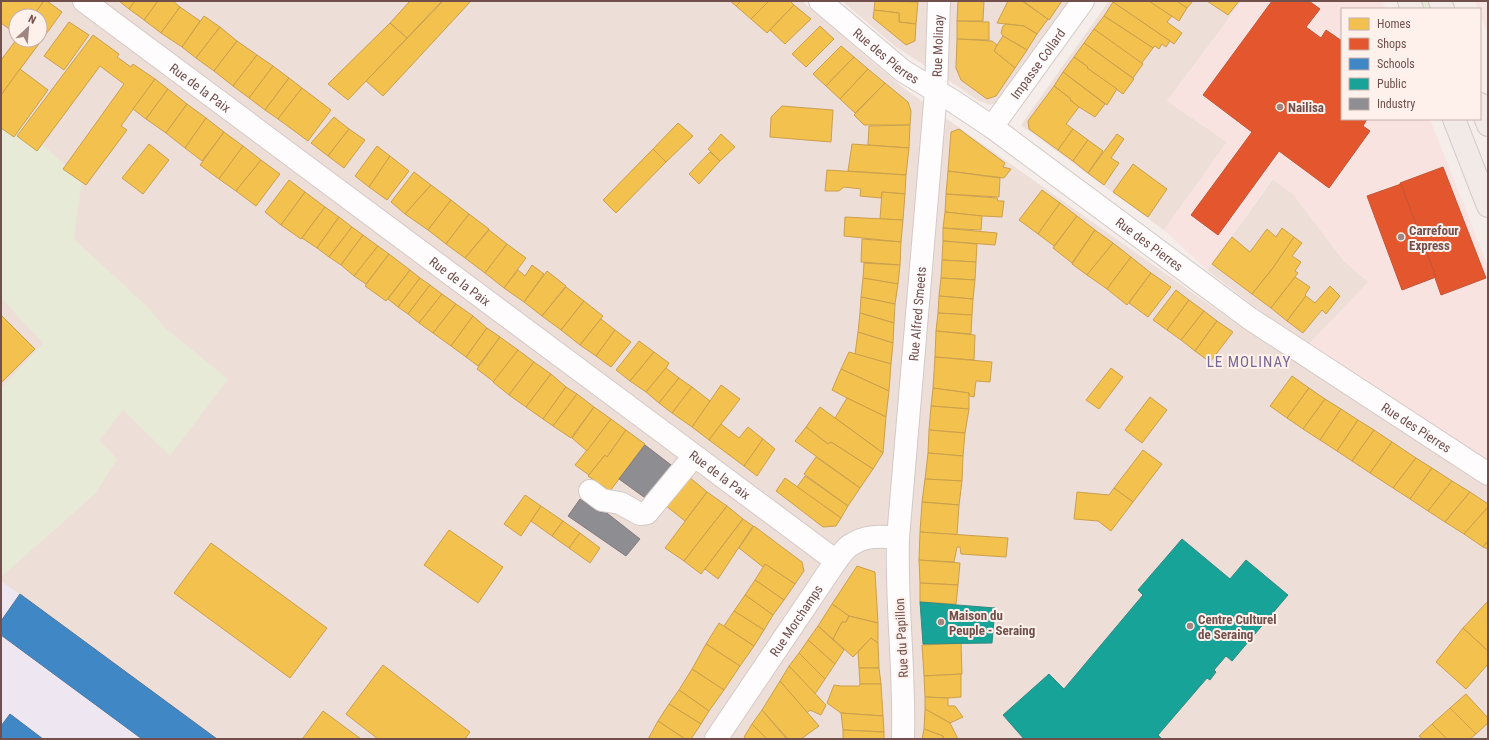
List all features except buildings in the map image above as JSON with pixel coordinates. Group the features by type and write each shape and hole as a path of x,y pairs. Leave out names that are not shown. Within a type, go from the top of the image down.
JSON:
{"main road":[{"path":"1481,107 1488,125"},
{"path":"1454,120 1488,206"}],"street":[{"name":"Rue de la Paix","path":"84,1 836,561"},
{"name":"Rue des Pierres","path":"820,1 903,71 992,127 1249,318 1488,474"},
{"name":"Rue Molinay","path":"936,91 939,1"},
{"name":"Impasse Collard","path":"992,127 1083,1"},
{"name":"Rue Alfred Smeets","path":"898,538 936,91"},
{"path":"590,491 602,500 620,503 640,514 647,513 694,456"},
{"name":"Rue Morchamps","path":"716,739 836,561 848,547 861,540 875,536 898,538"},
{"name":"Rue du Papillon","path":"898,538 897,571 903,669 903,739"}],"shaded area":[{"path":"1,1 802,1 902,87 1242,328 1261,336 1488,484 1488,739 1,739"},
{"path":"842,1 1071,1 996,103 990,105 977,100 896,47"},
{"path":"1109,1 1242,1 1167,101 1227,142 1164,230 1021,125"},
{"path":"1242,1 1382,1 1386,8 1341,8 1341,120 1430,120 1488,266 1488,463 1308,345 1368,282 1344,261 1293,194 1272,179 1207,270 1164,230 1227,142 1167,101"},
{"path":"1475,1 1488,1 1488,35 1481,17 1481,8 1478,8"},
{"path":"1273,179 1293,194 1344,261 1369,282 1308,345 1271,321 1258,309 1207,270"},
{"path":"1,581 20,594 217,739 1,739"}],"green space":[{"path":"1418,1 1431,1 1434,8 1421,8"},
{"path":"1,109 84,181 81,188 74,239 150,309 164,327 228,379 170,456 123,410 99,441 117,459 95,494 1,577 1,388 43,343 1,298"}],"place":[{"name":"Nailisa","path":"1280,107"},
{"name":"Carrefour Express","path":"1401,237"},
{"name":"Maison du Peuple - Seraing","path":"941,622"},
{"name":"Centre Culturel de Seraing","path":"1190,626"}],"district":[{"name":"LE MOLINAY","path":"1249,362"}]}
